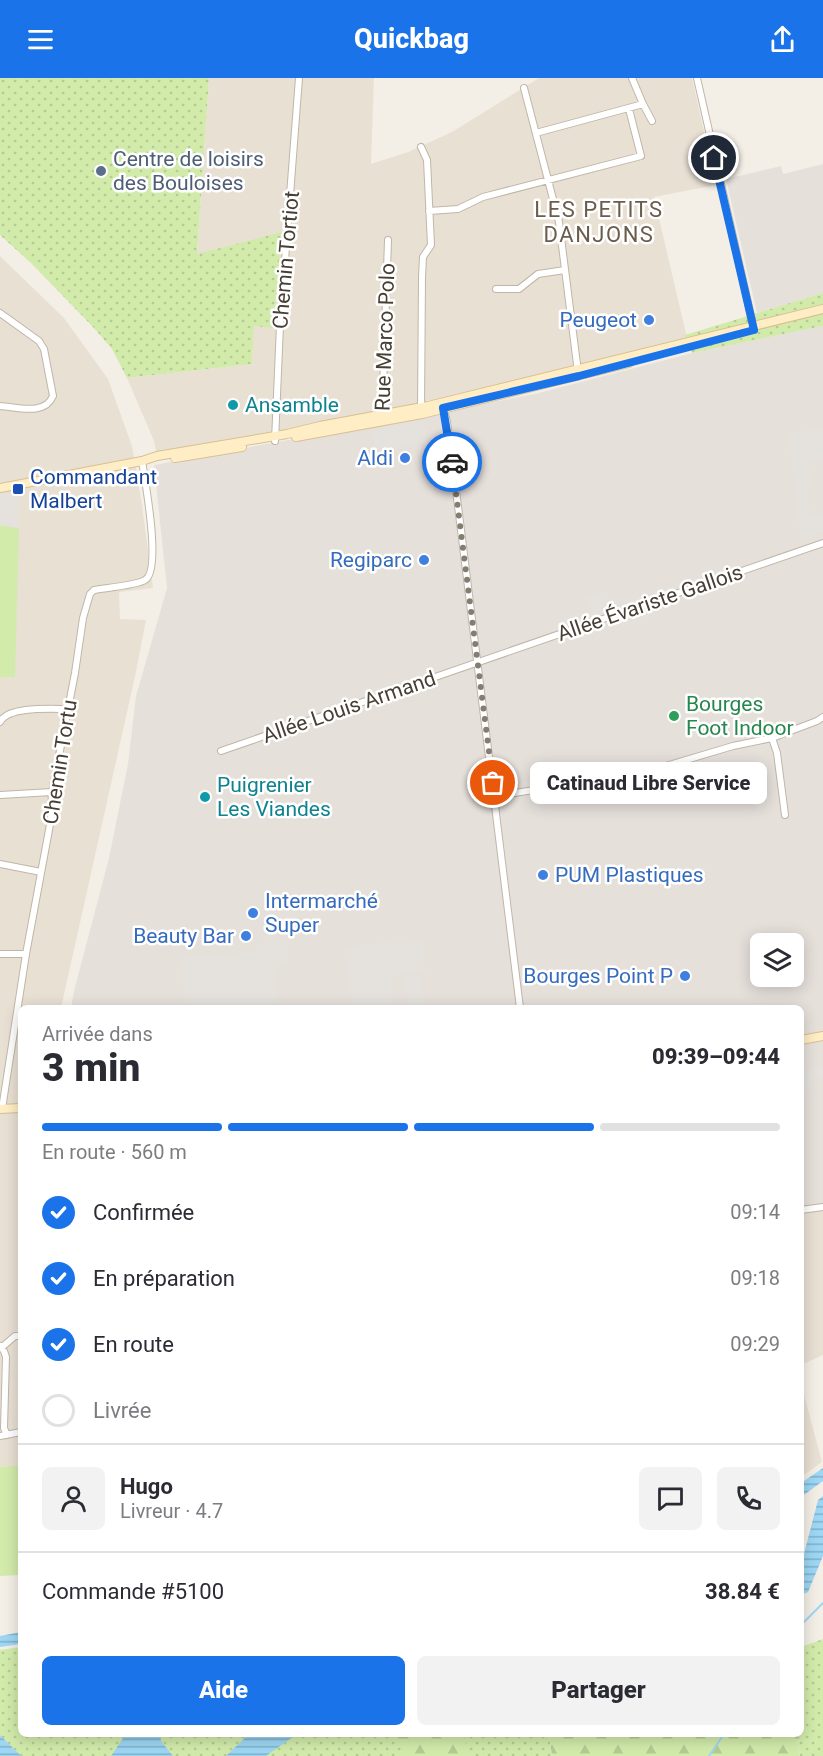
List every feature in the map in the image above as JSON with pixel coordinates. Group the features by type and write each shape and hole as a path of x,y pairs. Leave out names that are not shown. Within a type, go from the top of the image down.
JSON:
{"main road":[{"path":"0,488 142,461 151,462 421,410 578,373 823,310"},
{"path":"804,1041 823,1038"},
{"path":"1,1109 18,1108"}],"street":[{"name":"Chemin Tortiot","path":"275,439 298,78"},
{"path":"632,78 652,121"},
{"path":"697,78 754,328"},
{"path":"524,88 559,222 578,373"},
{"path":"537,133 643,104"},
{"path":"429,211 458,209 483,197 641,156 629,109"},
{"path":"421,147 427,160 431,245 423,257 421,410"},
{"name":"Rue Marco Polo","path":"382,418 384,252 388,240"},
{"path":"496,289 519,289 538,274 565,270"},
{"path":"0,313 39,341 44,349 53,396 45,406 35,409 0,406"},
{"path":"443,405 495,796 520,1005"},
{"name":"Chemin Tortu","path":"1,1109 51,819 52,792 83,618 90,594 94,590 144,582 150,575 153,556 142,461"},
{"name":"Allée Évariste Gallois","path":"477,663 823,543"},
{"name":"Allée Louis Armand","path":"221,751 477,663"},
{"path":"0,723 2,718 14,712 68,709"},
{"path":"495,796 639,774 733,746 772,738 823,717"},
{"path":"772,738 777,753 785,815"},
{"path":"0,795 52,792"},
{"path":"0,864 41,872"},
{"path":"0,954 26,954"},
{"path":"804,1210 823,1207"},
{"path":"4,1436 6,1357 1,1347 18,1336"}],"shaded area":[{"path":"209,78 374,78 371,164 408,152 452,132 539,78 692,78 716,185 654,197 688,342 443,402 428,400 421,407 157,456 154,441 127,378 252,364 254,326 273,327 197,254"},
{"path":"823,164 823,293 757,313 726,179 781,166 783,174"},
{"path":"0,256 64,318 108,379 132,446 153,588 119,592 120,619 146,620 62,1005 18,1005 18,1465 0,1467"},
{"path":"823,326 823,1207 804,1210 804,1005 72,1005 109,858 128,764 136,696 167,588 154,465 535,394 692,353"},
{"path":"423,420 427,441 375,450 374,431"},
{"path":"822,429 823,459 808,461 811,488 806,489 810,518 823,517 823,532 812,534 812,538 801,539 789,433"},
{"path":"19,492 18,528 0,525 0,494"},
{"path":"605,592 610,607 591,617 586,598"},
{"path":"287,939 287,965 274,967 279,1005 186,1005 182,959 263,951 271,941"},
{"path":"394,941 395,945 422,941 425,971 390,976 395,1005 353,1005 344,948"},
{"path":"420,975 425,1005 408,1005 404,978"},
{"path":"823,1067 823,1077 809,1079 810,1090 804,1091 804,1070"},
{"path":"823,1210 823,1355 804,1364 804,1213"},
{"path":"804,1395 822,1462 804,1475"}],"green space":[{"name":"Centre de loisirs des Bouloises","path":"0,78 209,78 197,254 282,232 273,328 254,326 252,364 127,378 112,349 93,327 31,263 0,235"},
{"path":"823,293 823,326 692,353 685,335"},
{"path":"0,525 19,528 15,677 0,677"},
{"path":"18,1465 18,1575 0,1576 0,1467"},
{"path":"823,1639 823,1756 800,1756 799,1737 804,1737 804,1646"},
{"path":"18,1647 18,1737 549,1737 552,1756 0,1756 0,1650"},
{"path":"399,1737 465,1737 468,1756 403,1756"},
{"path":"549,1737 800,1738 798,1744 800,1756 552,1756"}],"water":[{"path":"823,1468 823,1481 804,1495 804,1481"},
{"path":"823,1496 823,1556 808,1592 804,1594 804,1554 818,1500"},
{"path":"18,1633 18,1644 0,1647 0,1636"},
{"path":"0,1735 20,1755 22,1756 0,1756"},
{"path":"124,1737 160,1737 173,1756 111,1756"},
{"path":"246,1737 293,1737 266,1756 226,1756"}],"waterway":[{"path":"804,1622 823,1603"},
{"path":"709,1756 722,1737"}],"way so far":[{"path":"452,462 493,783"}],"place":[{"name":"Centre de loisirs des Bouloises","path":"101,171"},
{"name":"Peugeot","path":"649,320"},
{"name":"Ansamble","path":"233,405"},
{"name":"Aldi","path":"405,458"},
{"name":"Commandant Malbert","path":"18,489"},
{"name":"Regiparc","path":"424,560"},
{"name":"Bourges Foot Indoor","path":"674,716"},
{"name":"Catinaud Libre Service","path":"493,783"},
{"name":"Puigrenier Les Viandes","path":"205,797"},
{"name":"PUM Plastiques","path":"543,875"},
{"name":"Intermarché Super","path":"253,913"},
{"name":"Beauty Bar","path":"246,936"},
{"name":"Bourges Point P","path":"685,976"}],"district":[{"name":"LES PETITS DANJONS","path":"599,222"}],"route":[{"path":"452,462 443,408 579,376 754,330 714,158"}]}
